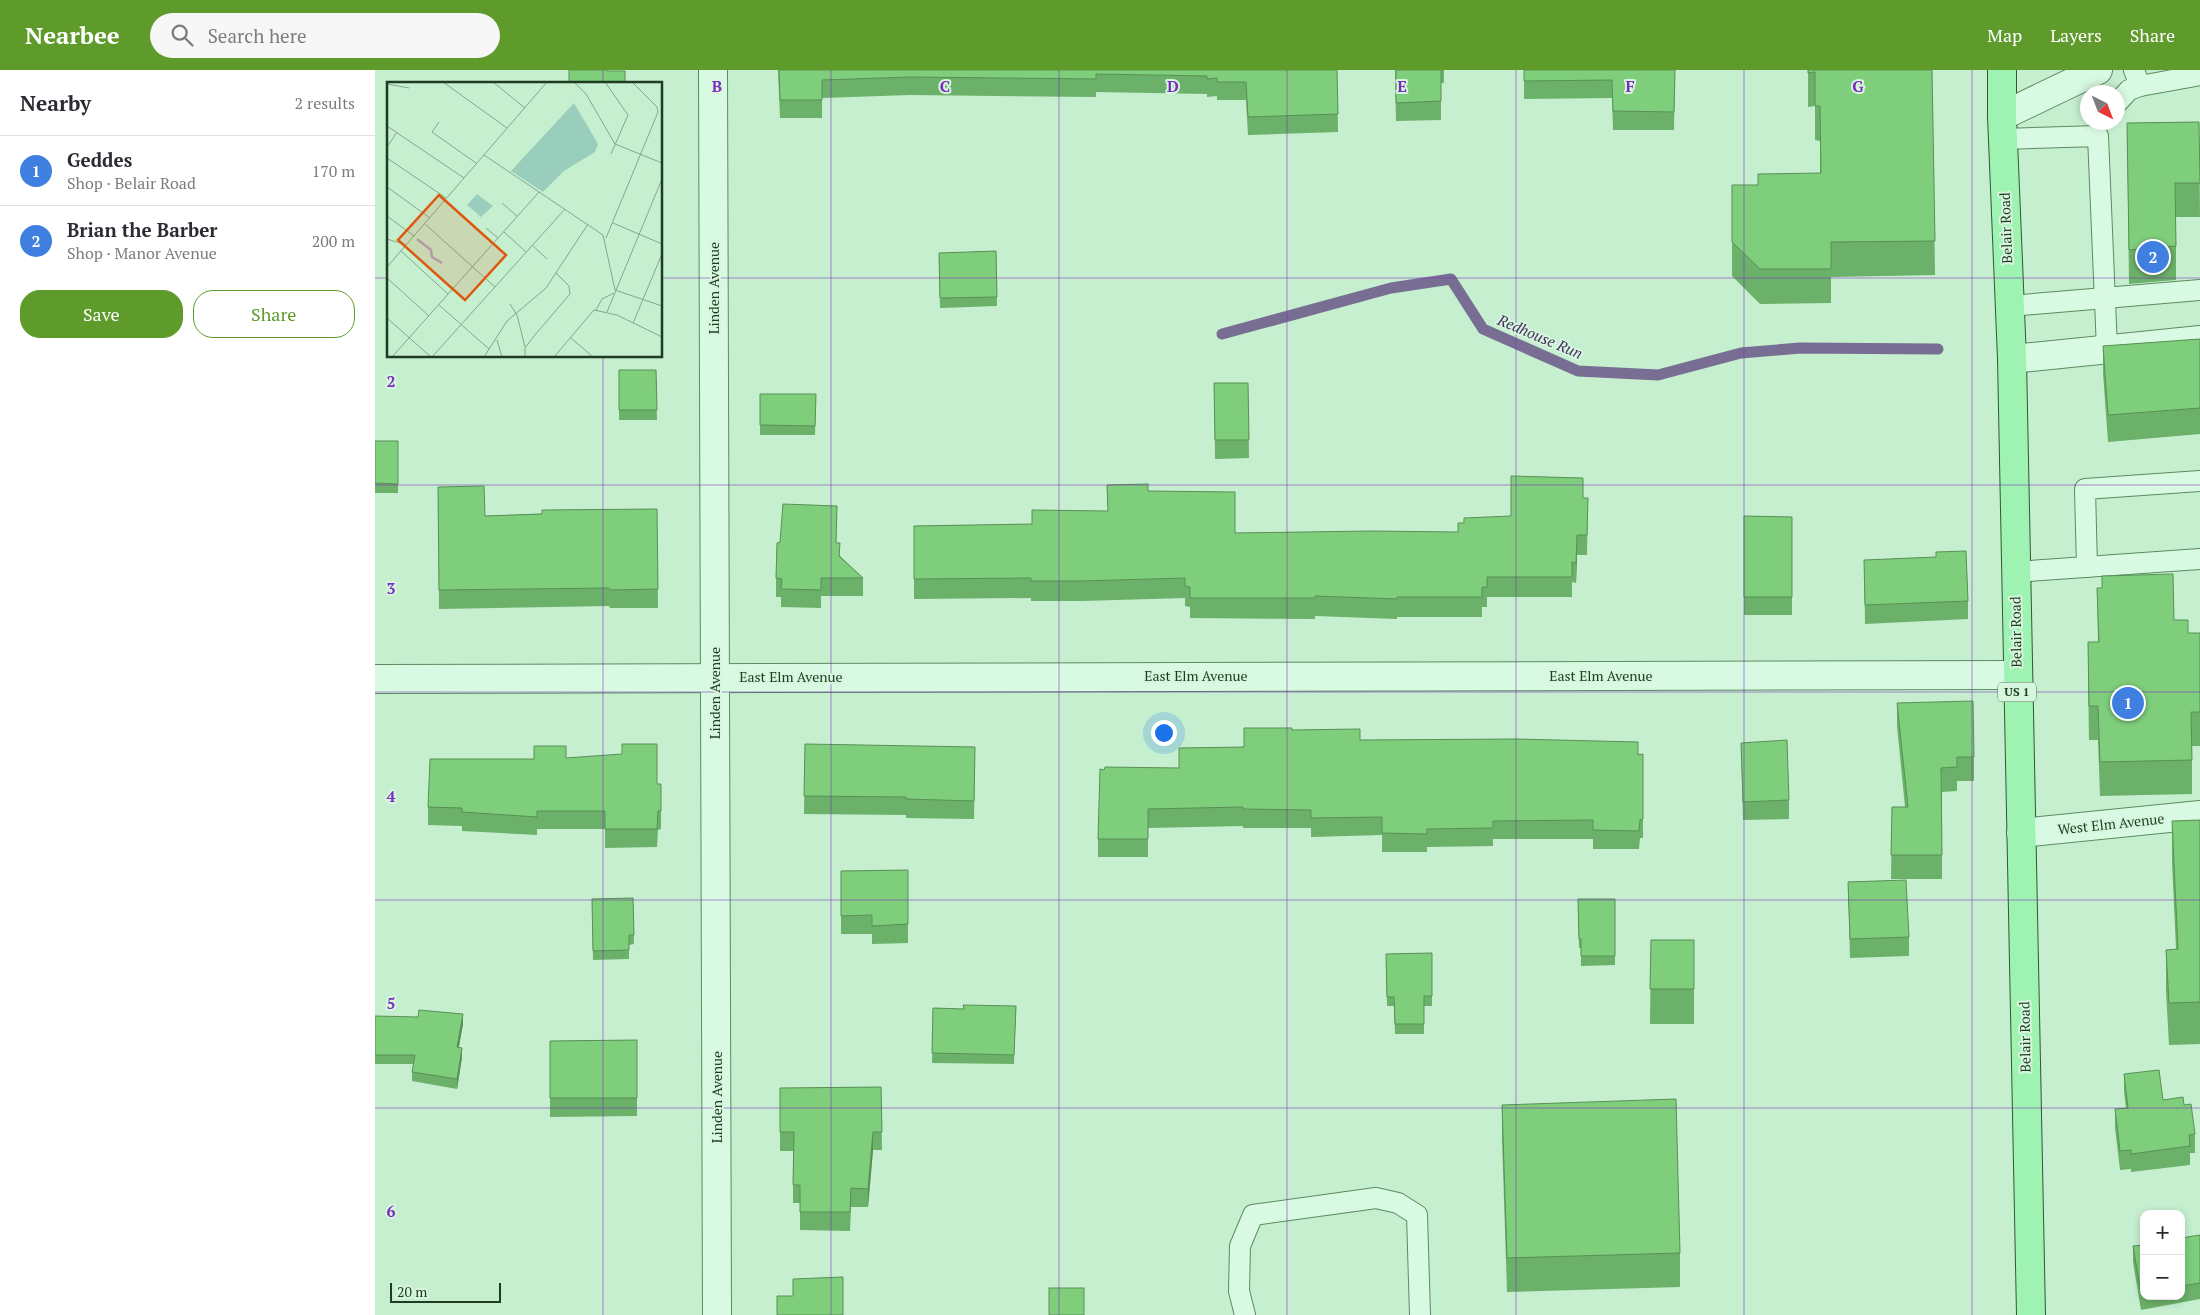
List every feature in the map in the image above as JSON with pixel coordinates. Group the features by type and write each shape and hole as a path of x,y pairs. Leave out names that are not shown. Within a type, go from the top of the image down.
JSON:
{"main road":[{"name":"Belair Road","path":"2002,70 2002,128 2012,359 2031,1315"}],"street":[{"name":"Linden Avenue","path":"713,70 717,1315"},
{"path":"2002,128 2098,70"},
{"path":"2012,359 2200,340"},
{"name":"East Elm Avenue","path":"375,679 2017,675"},
{"name":"West Elm Avenue","path":"2021,833 2200,815"}],"lane":[{"path":"2125,94 2137,78 2200,75"},
{"path":"2002,128 2080,129"},
{"path":"2101,130 2107,349"},
{"path":"2010,306 2200,290"},
{"path":"2087,567 2085,489 2200,481"},
{"path":"2015,572 2200,559"},
{"path":"1245,1315 1239,1291 1240,1246 1253,1215 1375,1198 1398,1203 1417,1215 1420,1315"}],"building":[{"path":"569,70 625,71 625,82 569,82"},
{"path":"779,70 1337,70 1338,114 1248,117 1246,82 1217,82 1217,78 1207,79 1207,76 1096,74 1096,79 910,77 822,80 822,100 780,100"},
{"path":"1396,70 1441,70 1441,101 1396,103"},
{"path":"1524,70 1675,70 1674,112 1613,111 1612,80 1524,81"},
{"path":"1808,70 1932,70 1935,241 1831,242 1831,269 1760,269 1732,242 1732,185 1758,185 1758,174 1821,173 1820,106 1815,106 1815,72 1808,73"},
{"path":"2199,122 2200,183 2175,183 2176,246 2129,250 2127,123"},
{"path":"996,251 997,297 940,298 939,253"},
{"path":"2200,339 2200,408 2108,415 2103,346"},
{"path":"619,370 656,370 657,410 619,410"},
{"path":"1214,383 1248,383 1249,440 1215,440"},
{"path":"760,394 816,394 815,426 760,425"},
{"path":"375,441 398,441 398,484 375,483"},
{"path":"1511,476 1583,478 1583,498 1588,498 1587,535 1577,535 1576,563 1572,562 1572,577 1487,577 1487,587 1482,587 1482,597 1397,597 1397,599 1315,596 1315,598 1190,598 1190,587 1185,586 1185,578 1082,581 1031,581 1031,578 914,579 914,526 1032,524 1032,510 1108,511 1107,485 1148,484 1148,491 1235,492 1235,533 1458,532 1458,523 1464,523 1464,518 1511,516"},
{"path":"484,486 485,516 542,514 542,510 657,509 658,589 439,590 438,487"},
{"path":"783,504 837,506 836,543 840,543 839,556 863,578 821,578 821,590 781,589 782,579 776,578 777,543 780,542"},
{"path":"1744,516 1792,517 1792,597 1744,597"},
{"path":"1966,551 1968,601 1865,605 1864,560 1936,557 1936,552"},
{"path":"2173,574 2174,620 2188,620 2188,633 2200,633 2200,712 2191,712 2192,760 2100,762 2098,706 2089,706 2088,642 2099,642 2097,588 2102,588 2102,576"},
{"path":"1973,701 1974,757 1957,757 1957,767 1941,768 1942,855 1891,855 1892,807 1908,807 1897,703"},
{"path":"1244,728 1292,728 1292,730 1360,729 1360,740 1516,739 1638,742 1638,755 1643,754 1643,819 1640,820 1639,831 1593,830 1593,820 1493,821 1493,828 1427,829 1427,834 1382,833 1382,817 1311,818 1311,810 1243,809 1243,807 1148,809 1148,839 1098,839 1100,769 1104,770 1105,767 1179,768 1179,748 1244,747"},
{"path":"1787,740 1789,800 1743,802 1741,743"},
{"path":"622,744 657,744 657,784 661,784 661,811 658,811 657,829 605,829 605,811 537,811 537,817 462,812 462,808 428,807 430,759 534,759 534,746 566,746 566,758 622,754"},
{"path":"805,744 975,747 974,801 906,799 906,797 804,796"},
{"path":"2200,820 2200,1002 2169,1003 2166,950 2178,949 2172,821"},
{"path":"908,870 908,924 872,926 872,915 841,916 841,871"},
{"path":"1906,880 1909,937 1850,939 1848,882"},
{"path":"633,898 634,935 629,935 629,950 593,951 592,899"},
{"path":"1578,899 1615,899 1615,956 1581,956"},
{"path":"1651,940 1694,940 1694,989 1650,989"},
{"path":"1432,953 1432,996 1424,996 1424,1024 1395,1024 1394,997 1387,997 1386,954"},
{"path":"963,1005 1016,1006 1014,1055 932,1053 933,1008 964,1009"},
{"path":"419,1010 463,1014 457,1047 462,1048 457,1079 412,1072 415,1055 375,1055 375,1016 418,1017"},
{"path":"637,1040 637,1098 550,1098 550,1041"},
{"path":"2159,1070 2163,1100 2183,1097 2184,1105 2191,1104 2195,1134 2189,1135 2190,1146 2131,1154 2131,1150 2120,1151 2115,1109 2128,1108 2124,1074"},
{"path":"881,1087 882,1132 873,1132 868,1189 851,1188 850,1212 800,1212 800,1185 793,1185 794,1132 780,1132 780,1088"},
{"path":"1676,1099 1680,1253 1507,1258 1502,1105"},
{"path":"2200,1235 2200,1283 2185,1285 2185,1237"},
{"path":"2140,1245 2140,1287 2133,1246"},
{"path":"843,1277 843,1315 777,1315 777,1296 793,1296 793,1279"},
{"path":"1049,1288 1084,1288 1084,1315 1049,1315"}],"waterway":[{"name":"Redhouse Run","path":"1222,334 1391,288 1451,279 1483,329 1578,371 1658,375 1741,353 1800,348 1938,349"}],"place":[{"name":"Brian the Barber","path":"2153,257"},
{"name":"Geddes","path":"2128,703"}]}
